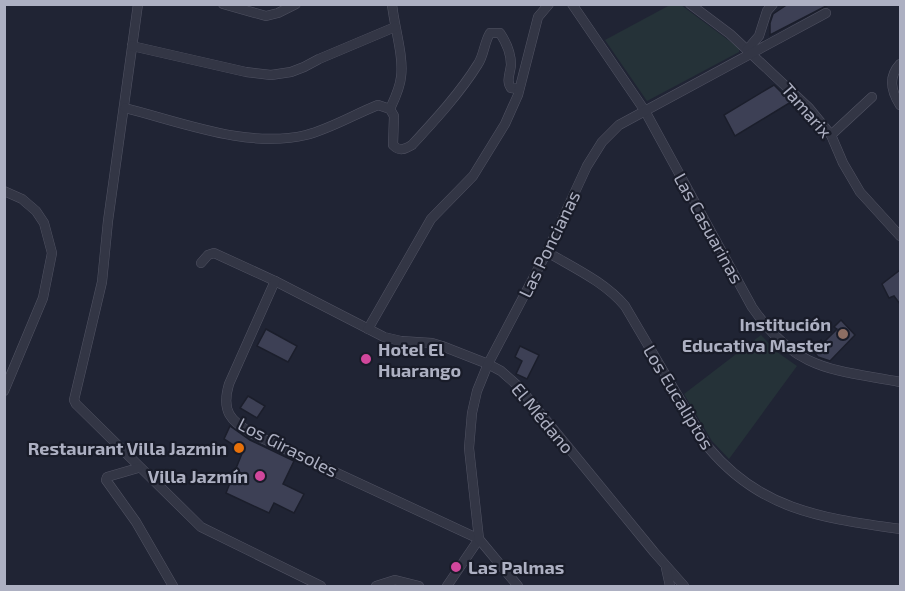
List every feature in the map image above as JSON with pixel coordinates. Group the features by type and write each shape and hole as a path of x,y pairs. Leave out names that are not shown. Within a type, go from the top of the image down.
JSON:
{"street":[{"path":"138,4 108,221 102,282 74,400 75,404 201,527 321,586"},
{"path":"223,4 266,16 296,4"},
{"path":"390,109 397,94 402,64 392,4"},
{"path":"368,329 431,219 473,176 505,124 519,89 538,17 549,4"},
{"name":"Las Casuarinas","path":"572,4 645,111 752,307 776,338 809,362 900,382"},
{"name":"Tamarix","path":"690,4 730,34 798,96 831,135 851,179 900,236"},
{"path":"749,51 759,36 767,11 773,4"},
{"name":"Las Poncianas","path":"479,539 475,517 469,436 477,391 488,364 547,252 596,151 619,125 749,51 825,13"},
{"path":"132,46 246,72 271,75 304,67 395,27"},
{"path":"125,108 242,138 266,140 307,135 378,105 390,109 394,116 393,145 397,149 404,150 418,138 463,85 479,62 486,39 490,33 495,32 500,33 504,38 510,56 509,86 519,89"},
{"path":"900,64 893,74 891,83 900,105"},
{"path":"831,135 872,97"},
{"path":"4,191 22,199 36,211 44,223 52,253 44,298 4,391"},
{"name":"Los Eucaliptos","path":"547,252 602,286 625,306 708,447 720,462 738,477 769,499 798,510 848,522 900,529"},
{"name":"El Médano","path":"201,263 208,255 214,253 275,280 393,340 432,343 501,371 518,386 665,566 670,586"},
{"name":"Los Girasoles","path":"275,280 229,384 226,400 231,418 253,434 479,539"},
{"path":"138,468 112,475 106,480 136,522 173,586"},
{"path":"447,586 479,539 518,586"},
{"path":"665,566 684,586"},
{"path":"376,586 395,580 419,586"}],"shaded area":[{"path":"670,5 681,5 739,48 739,52 647,101 605,40"},
{"path":"761,335 777,352 797,366 729,459 712,441 684,394"}],"building":[{"path":"788,4 830,4 770,35 773,14"},
{"path":"774,85 791,102 735,136 724,115"},
{"path":"900,270 900,304 894,296 889,298 882,284"},
{"path":"841,320 855,335 830,361 818,357 812,350 821,340 823,343 837,329 834,327"},
{"path":"266,329 297,346 288,362 257,346"},
{"path":"520,346 539,355 527,379 516,374 522,361 515,357"},
{"path":"248,396 265,406 257,418 240,408"},
{"name":"Villa Jazmín","path":"230,426 250,440 294,461 283,484 304,494 294,513 274,503 269,513 226,493 243,451 224,439"}],"place":[{"name":"Institución Educativa Master","path":"843,334"},
{"name":"Hotel El Huarango","path":"366,359"},
{"name":"Restaurant Villa Jazmin","path":"239,448"},
{"name":"Villa Jazmín","path":"260,476"},
{"name":"Las Palmas","path":"456,567"}]}
